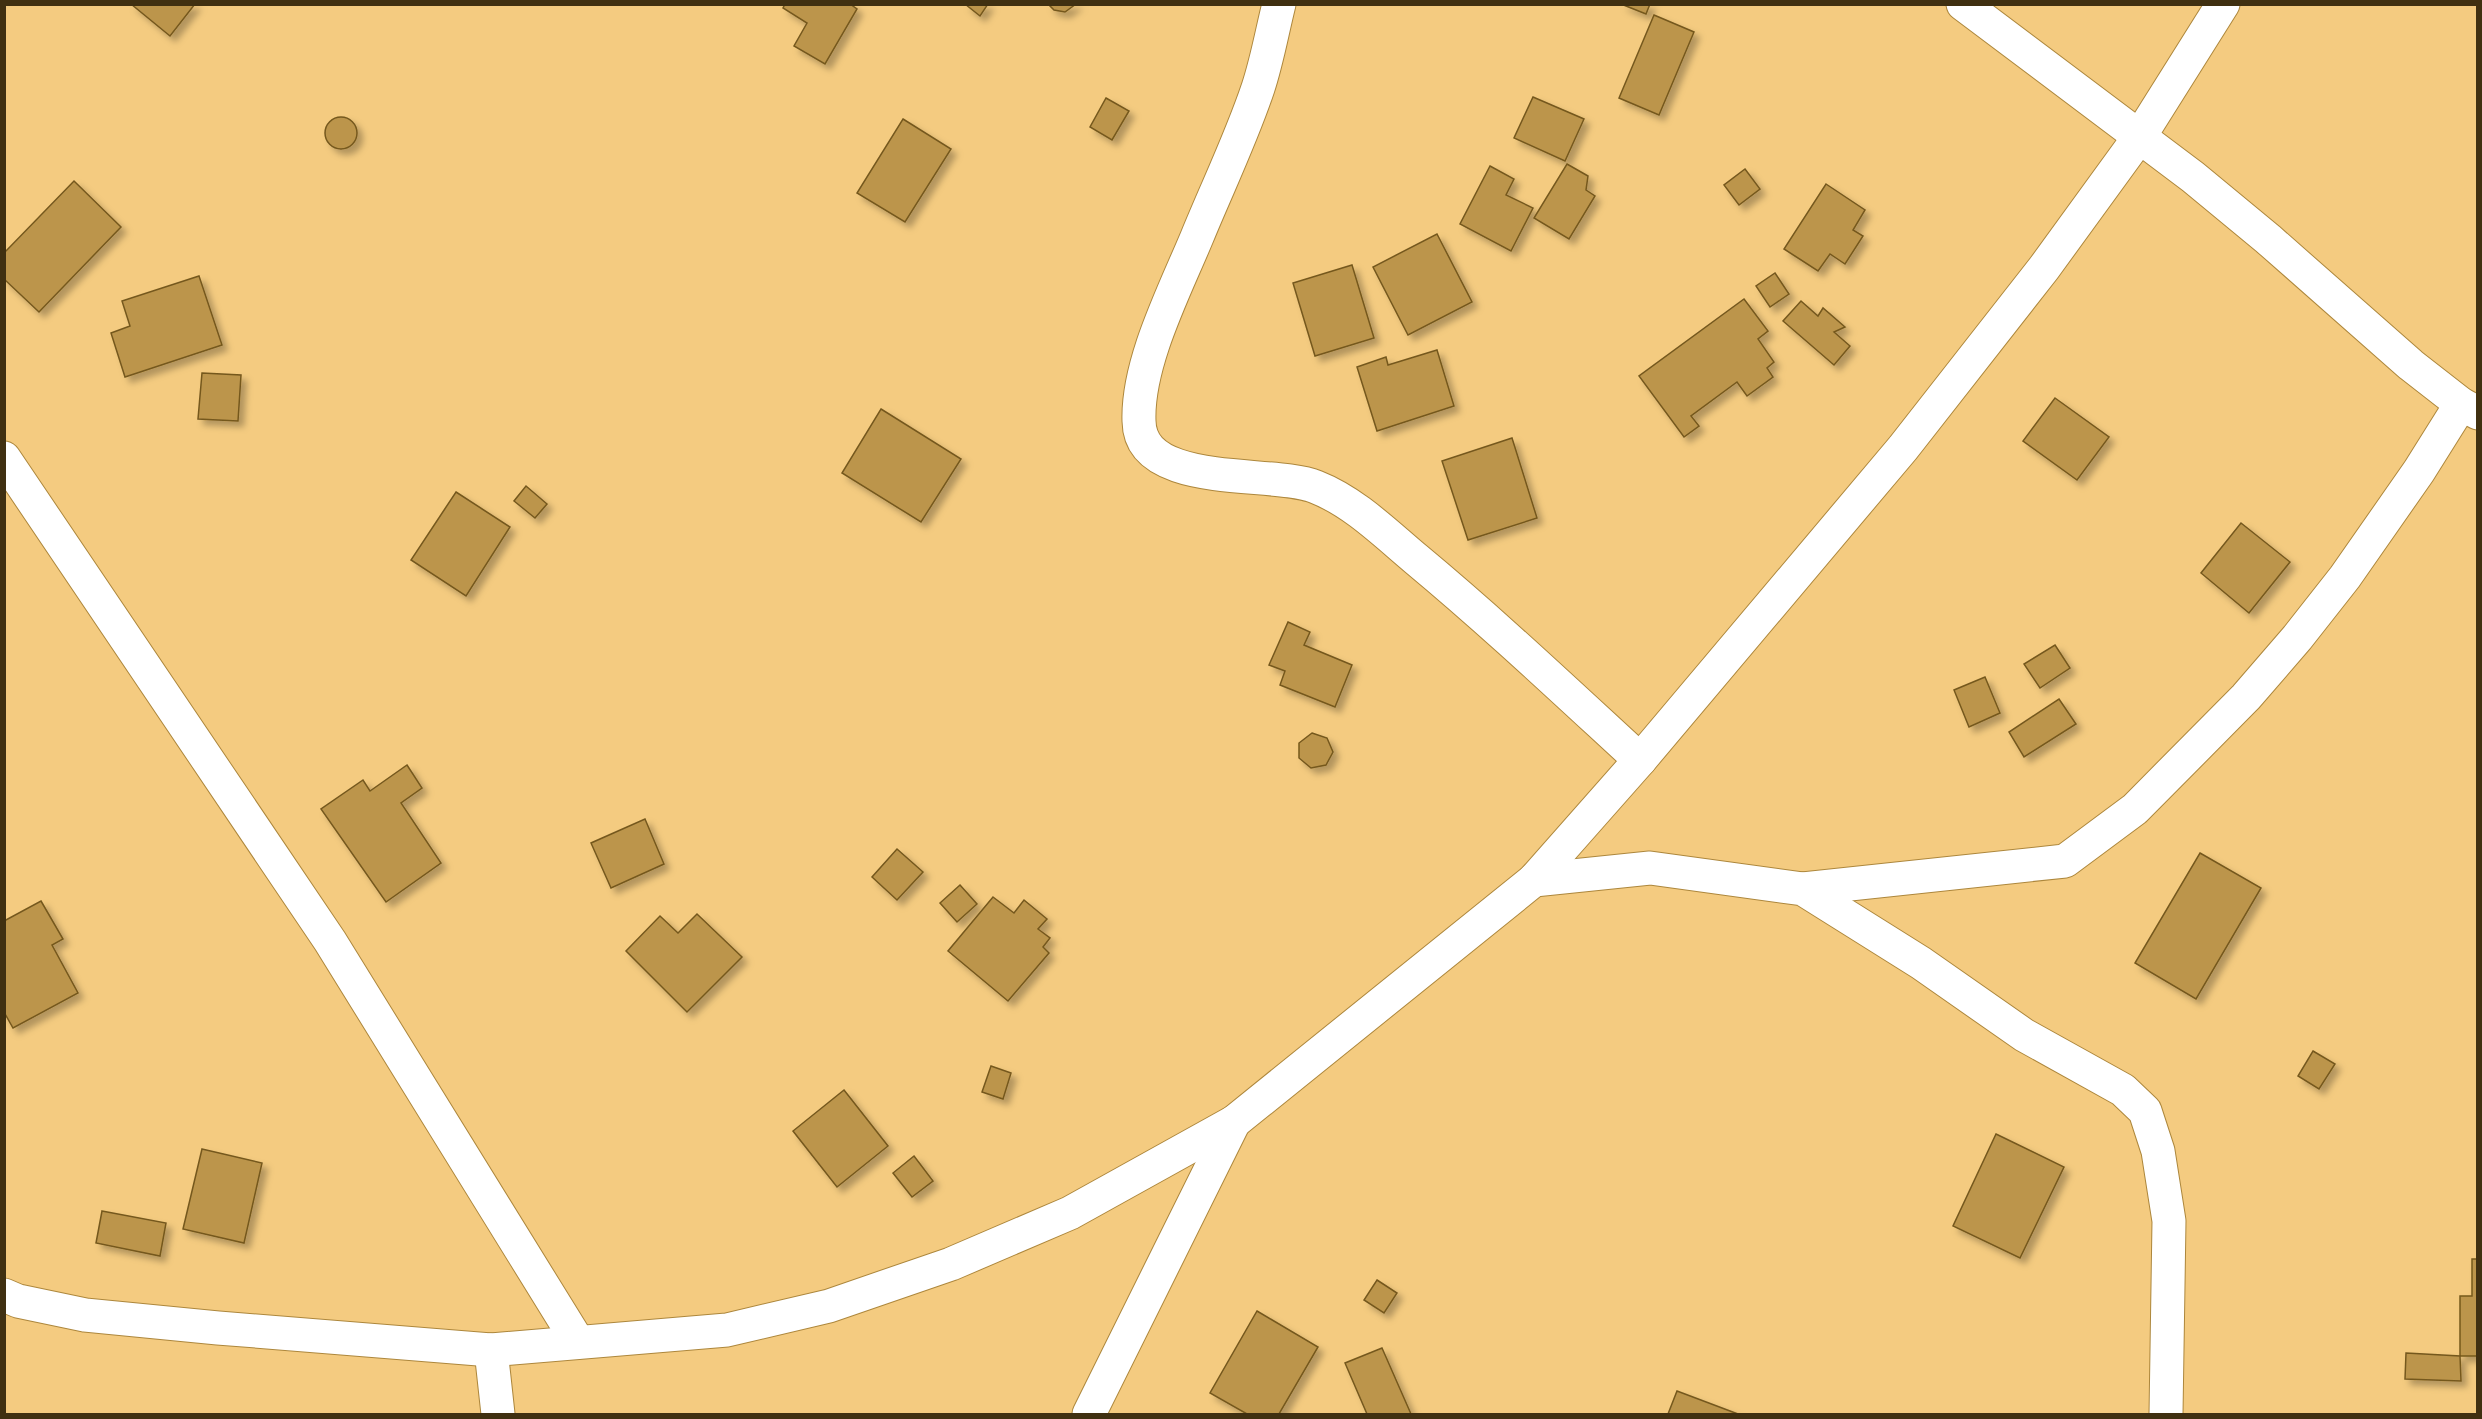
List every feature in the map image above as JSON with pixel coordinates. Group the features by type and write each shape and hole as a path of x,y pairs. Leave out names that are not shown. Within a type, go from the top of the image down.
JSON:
{"street":[{"path":"1279,4 1258,88 1161,326 1143,380 1138,423 1146,446 1164,461 1190,470 1288,479 1316,487 1352,506 1470,604 1640,760"},
{"path":"1534,880 1650,868 1803,889 2065,861 2135,809 2246,698 2298,638 2345,578 2420,471 2469,409 2411,365 2260,232 2193,177 1963,4"},
{"path":"4,1295 18,1301 85,1315 491,1350 727,1330 830,1306 951,1264 1070,1213 1234,1122 1534,880 1640,760 1903,448 2044,268 2139,136 2223,4"},
{"path":"4,458 330,941 578,1342"},
{"path":"1803,889 1921,963 2024,1035 2123,1090 2145,1111 2158,1151 2169,1221 2166,1414"},
{"path":"1089,1414 1234,1122"},
{"path":"491,1350 498,1414"}],"building":[{"path":"131,4 195,4 170,36"},
{"path":"785,4 850,4 857,9 825,64 794,46 807,23 783,8"},
{"path":"965,4 988,4 980,16"},
{"path":"1048,4 1076,4 1065,12 1054,10"},
{"path":"1621,4 1650,4 1646,14"},
{"path":"1654,15 1694,32 1659,115 1619,98"},
{"path":"1533,97 1584,119 1565,161 1514,138"},
{"path":"1106,98 1129,111 1112,140 1090,127"},
{"path":"341,117 352,122 357,133 352,144 341,149 330,144 325,133 330,122"},
{"path":"903,119 951,149 905,222 857,193"},
{"path":"1567,164 1588,176 1586,190 1595,196 1569,239 1534,218"},
{"path":"1490,166 1514,179 1506,195 1533,208 1511,251 1460,224"},
{"path":"1745,169 1760,189 1739,205 1724,185"},
{"path":"74,181 121,227 39,312 4,279 4,253"},
{"path":"1826,184 1865,210 1853,230 1863,236 1845,264 1830,254 1818,271 1784,249"},
{"path":"1437,234 1472,302 1408,335 1373,267"},
{"path":"1352,265 1374,338 1315,356 1293,283"},
{"path":"1775,273 1789,294 1770,307 1756,286"},
{"path":"199,276 222,345 125,377 111,333 130,326 122,301"},
{"path":"1744,299 1768,331 1758,339 1774,362 1767,368 1773,377 1747,396 1737,382 1691,416 1699,426 1684,437 1639,376"},
{"path":"1801,301 1818,316 1823,308 1845,327 1834,332 1850,346 1834,365 1783,321"},
{"path":"1437,350 1454,406 1377,431 1357,367 1386,357 1388,365"},
{"path":"202,373 241,375 238,421 198,419"},
{"path":"2055,398 2109,437 2077,480 2023,441"},
{"path":"881,409 961,459 921,522 842,473"},
{"path":"1512,438 1537,518 1468,540 1442,461"},
{"path":"526,486 547,504 535,518 514,501"},
{"path":"456,492 510,527 466,596 411,560"},
{"path":"2241,523 2290,562 2249,613 2201,573"},
{"path":"1288,622 1310,632 1304,645 1352,665 1335,707 1280,685 1285,671 1269,665"},
{"path":"2055,645 2070,668 2040,688 2024,664"},
{"path":"1985,677 2000,713 1969,727 1954,690"},
{"path":"2059,699 2076,724 2024,757 2009,732"},
{"path":"1312,733 1327,738 1333,752 1326,765 1311,768 1299,758 1299,743"},
{"path":"407,765 422,788 401,803 441,863 386,902 321,809 363,780 370,791"},
{"path":"645,819 664,864 611,888 591,843"},
{"path":"897,849 923,872 897,900 872,877"},
{"path":"2200,853 2261,888 2196,999 2135,963"},
{"path":"960,885 977,904 957,922 940,903"},
{"path":"993,897 1014,913 1024,900 1047,919 1038,929 1050,938 1043,947 1049,953 1008,1001 948,951"},
{"path":"41,901 63,939 52,945 78,993 13,1028 4,1012 4,921"},
{"path":"697,914 742,957 687,1012 626,951 660,916 678,933"},
{"path":"2313,1051 2335,1064 2319,1089 2298,1076"},
{"path":"991,1066 1011,1073 1003,1099 982,1092"},
{"path":"844,1090 888,1146 837,1187 793,1131"},
{"path":"1996,1134 2064,1167 2020,1258 1953,1226"},
{"path":"202,1149 262,1163 244,1243 183,1229"},
{"path":"914,1156 933,1181 912,1197 893,1173"},
{"path":"102,1211 166,1223 160,1256 96,1243"},
{"path":"2472,1259 2478,1259 2478,1356 2460,1356 2460,1296 2472,1296"},
{"path":"1377,1280 1397,1293 1384,1313 1364,1300"},
{"path":"1257,1311 1318,1347 1279,1414 1247,1414 1210,1393"},
{"path":"1382,1348 1411,1414 1367,1414 1345,1363"},
{"path":"2406,1353 2460,1356 2461,1381 2405,1379"},
{"path":"1677,1391 1738,1414 1668,1414"}]}
